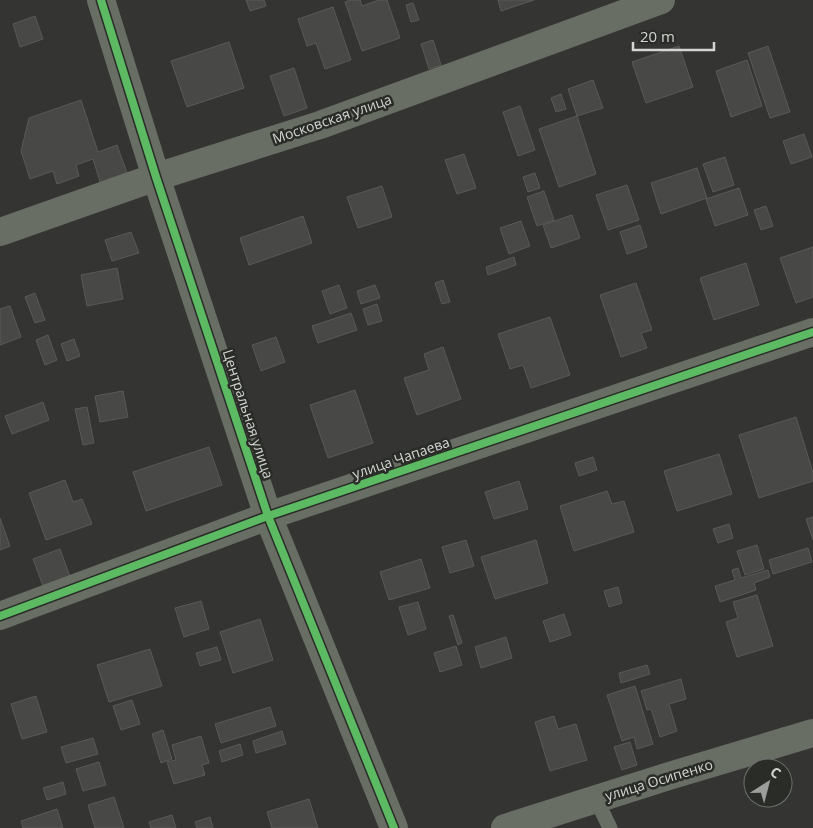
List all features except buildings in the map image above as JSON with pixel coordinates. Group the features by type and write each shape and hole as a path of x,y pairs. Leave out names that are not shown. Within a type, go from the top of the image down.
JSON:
{"street":[{"name":"Центральная улица","path":"101,0 156,177 268,516 394,828"},
{"name":"Московская улица","path":"0,232 156,177 320,125 661,0"},
{"name":"улица Чапаева","path":"0,616 268,516 813,332"},
{"name":"улица Осипенко","path":"506,828 813,733"}],"lane":[{"path":"596,799 610,828"}],"cycle path":[{"path":"101,0 156,177 268,516 394,828"},
{"path":"0,616 268,516 813,332"}]}
